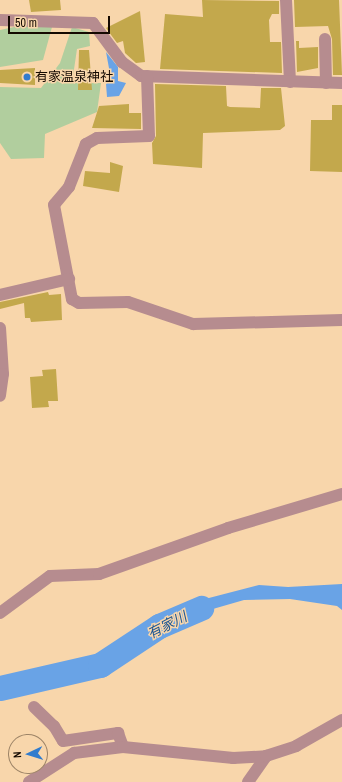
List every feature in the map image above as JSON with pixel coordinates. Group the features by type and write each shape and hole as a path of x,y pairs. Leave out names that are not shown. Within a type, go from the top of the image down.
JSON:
{"street":[{"path":"286,0 290,82"},
{"path":"0,20 93,23 122,62 141,76 342,83"},
{"path":"325,39 326,83"},
{"path":"147,76 149,136 97,138 86,144 69,187 54,205 72,299 79,303 128,302 182,323 342,320"},
{"path":"0,295 69,279"},
{"path":"0,328 3,374 0,396"},
{"path":"0,613 50,576 99,574 228,528 342,494"},
{"path":"34,707 54,726 63,741 118,733 123,747"},
{"path":"29,782 74,753 123,747 232,758 266,756 296,746 342,720"},
{"path":"248,782 266,756"}],"green space":[{"path":"19,26 52,27 43,60 0,67 0,30"},
{"path":"72,27 89,32 90,46 77,49 72,83 101,83 97,112 45,134 44,158 11,159 0,143 0,87 41,88 60,63"}],"water":[{"path":"106,52 118,67 118,81 126,83 119,96 107,97 106,84 111,79"},
{"path":"342,584 342,610 337,606 290,599 244,600 154,626 205,599 259,585 288,587"}],"building":[{"path":"29,0 60,0 61,10 31,12"},
{"path":"202,0 279,1 279,14 272,14 269,20 270,42 281,42 282,73 160,69 165,14 203,17"},
{"path":"294,0 339,0 342,75 333,75 332,39 328,26 295,27"},
{"path":"140,11 145,62 136,63 125,53 123,41 117,43 106,28"},
{"path":"296,41 299,41 299,48 318,47 318,68 297,72"},
{"path":"79,50 89,50 92,90 78,90"},
{"path":"35,68 35,85 0,83 0,70"},
{"path":"155,84 226,86 227,106 260,108 261,88 281,88 285,126 280,130 203,133 202,168 153,164 152,143 156,136"},
{"path":"129,104 129,113 141,113 141,129 92,128 99,106"},
{"path":"332,105 342,105 342,172 310,171 311,120 332,120"},
{"path":"110,162 123,166 119,192 83,186 85,171 110,173"},
{"path":"48,292 49,295 61,294 62,320 31,322 30,318 25,318 24,303 0,309 0,302"},
{"path":"56,369 58,401 48,401 49,407 32,408 30,377 43,376 42,370"}],"waterway":[{"name":"有家川","path":"0,688 100,665 159,626 201,608"}],"place":[{"name":"有家温泉神社","path":"27,77"}]}
